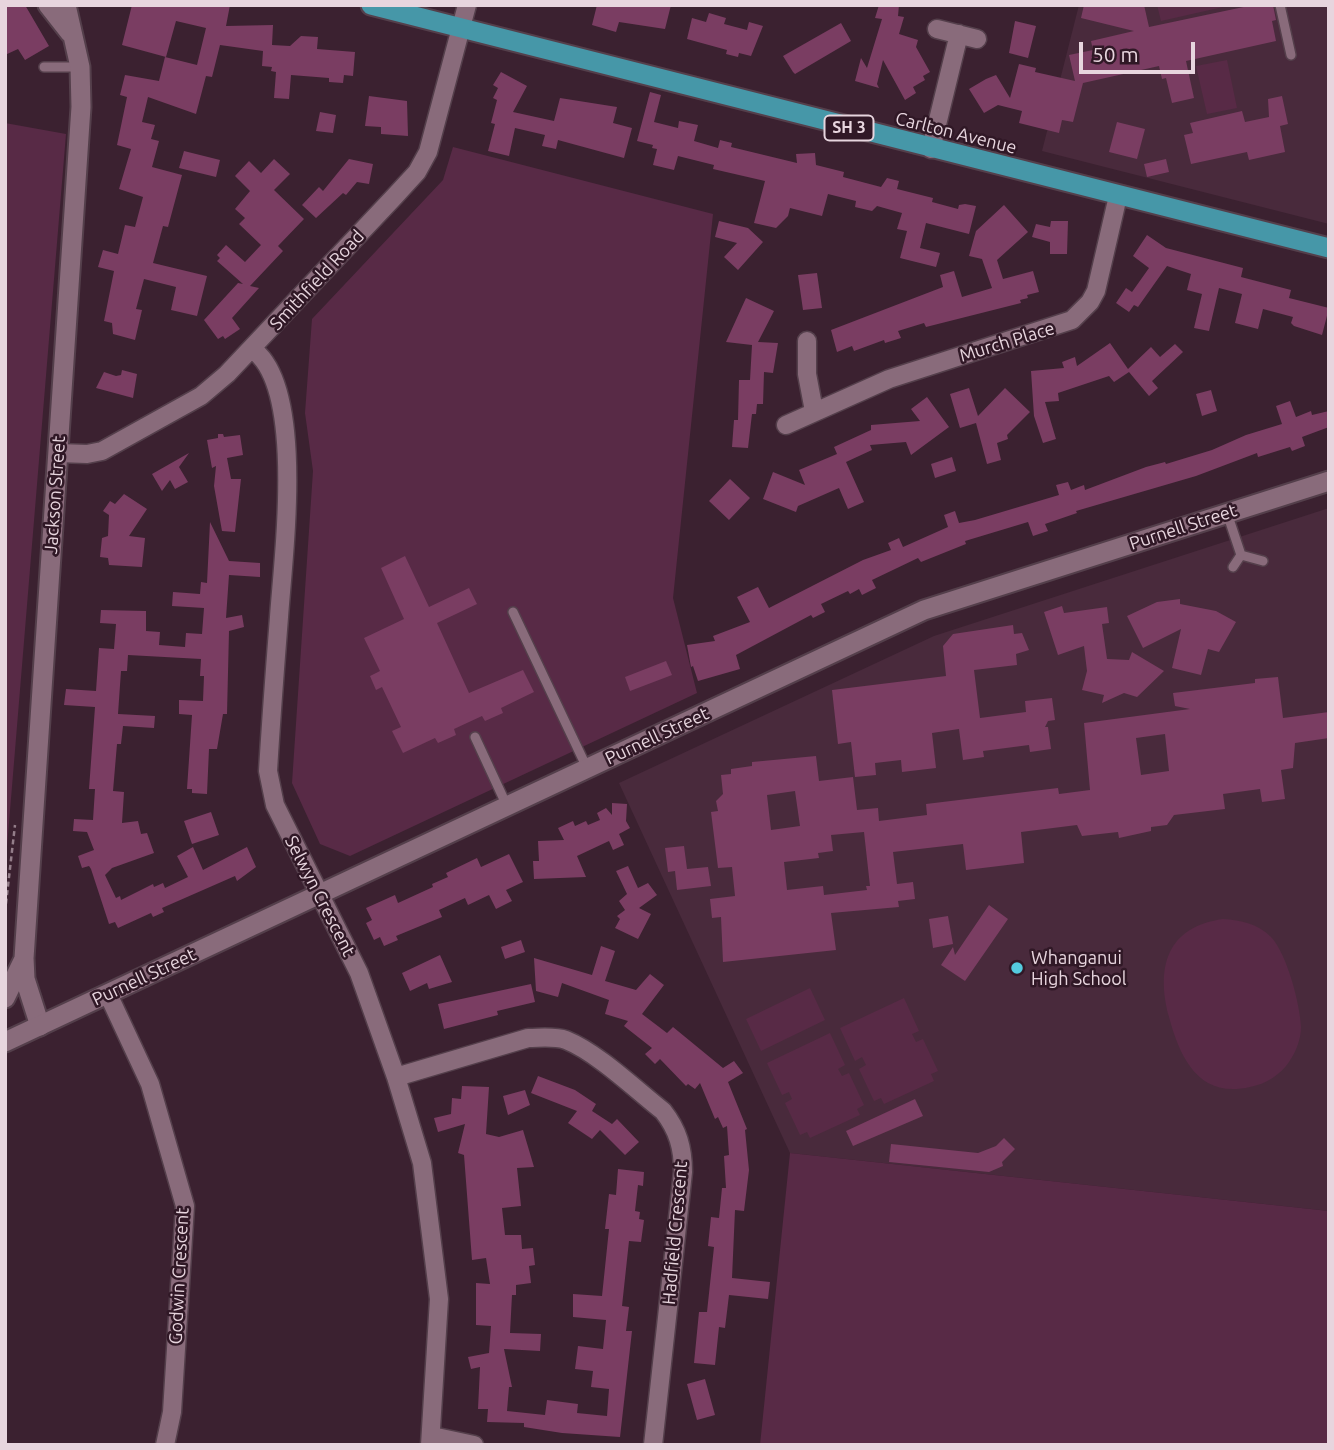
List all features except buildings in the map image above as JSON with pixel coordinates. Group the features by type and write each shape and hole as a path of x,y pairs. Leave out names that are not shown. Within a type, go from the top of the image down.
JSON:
{"highway":[{"name":"Carlton Avenue","path":"370,5 1329,248"}],"main road":[{"name":"Jackson Street","path":"48,5 71,34"},
{"name":"Jackson Street","path":"40,1026 25,979 24,958 81,107 80,67 66,5"},
{"name":"Purnell Street","path":"5,1042 924,610 1329,481"},
{"name":"Jackson Street","path":"5,998 24,958"}],"street":[{"name":"Smithfield Road","path":"58,453 87,454 102,451 201,396 252,349 417,172 436,130 467,5"},
{"path":"937,29 976,40"},
{"path":"931,149 958,34"},
{"name":"Murch Place","path":"786,425 889,379 1072,320 1081,313 1096,291 1118,196"},
{"path":"807,341 807,374 814,411"},
{"name":"Selwyn Crescent","path":"252,349 268,366 280,400 289,481 268,771 270,788 318,896 359,973 397,1077 422,1163 439,1299 431,1441"},
{"name":"Godwin Crescent","path":"108,994 150,1084 185,1206 172,1412 165,1445"},
{"name":"Hadfield Crescent","path":"397,1077 528,1038 550,1037 565,1040 583,1049 663,1111 672,1123 683,1153 683,1172 653,1445"},
{"path":"431,1441 474,1445"}],"lane":[{"path":"1280,5 1291,55"},
{"path":"44,67 80,67"},
{"path":"1227,513 1241,555"},
{"path":"1241,555 1263,561"},
{"path":"1233,568 1241,555"},
{"path":"513,611 587,769"},
{"path":"475,737 508,806"}],"path":[{"path":"5,912 14,827"}],"shaded area":[{"path":"1079,5 1329,5 1329,224 1042,151"},
{"path":"1157,5 1223,5 1223,7 1161,21"},
{"path":"1227,60 1237,108 1207,114 1196,66"},
{"path":"5,123 66,134 5,871"},
{"path":"453,147 713,214 673,598 697,693 350,856 320,844 292,783 313,471 305,413 312,319 443,180"},
{"name":"Whanganui High School","path":"1329,508 1329,1211 790,1153 619,783 934,636"},
{"path":"1223,919 1255,926 1271,937 1277,945 1292,980 1301,1027 1296,1050 1281,1071 1262,1084 1232,1089 1217,1087 1205,1081 1186,1060 1169,1017 1164,982 1165,967 1177,941 1204,923"},
{"path":"810,988 825,1020 761,1051 746,1019"},
{"path":"904,998 919,1031 912,1034 916,1042 923,1039 938,1071 931,1074 934,1081 884,1104 881,1098 874,1101 859,1069 866,1065 862,1057 855,1061 840,1028"},
{"path":"830,1033 845,1065 838,1069 842,1076 849,1073 864,1105 857,1109 860,1115 810,1138 807,1132 800,1135 785,1103 792,1099 789,1092 782,1095 767,1063"},
{"path":"790,1153 1329,1211 1329,1445 760,1445"}],"place":[{"name":"Whanganui High School","path":"1017,968"}]}
